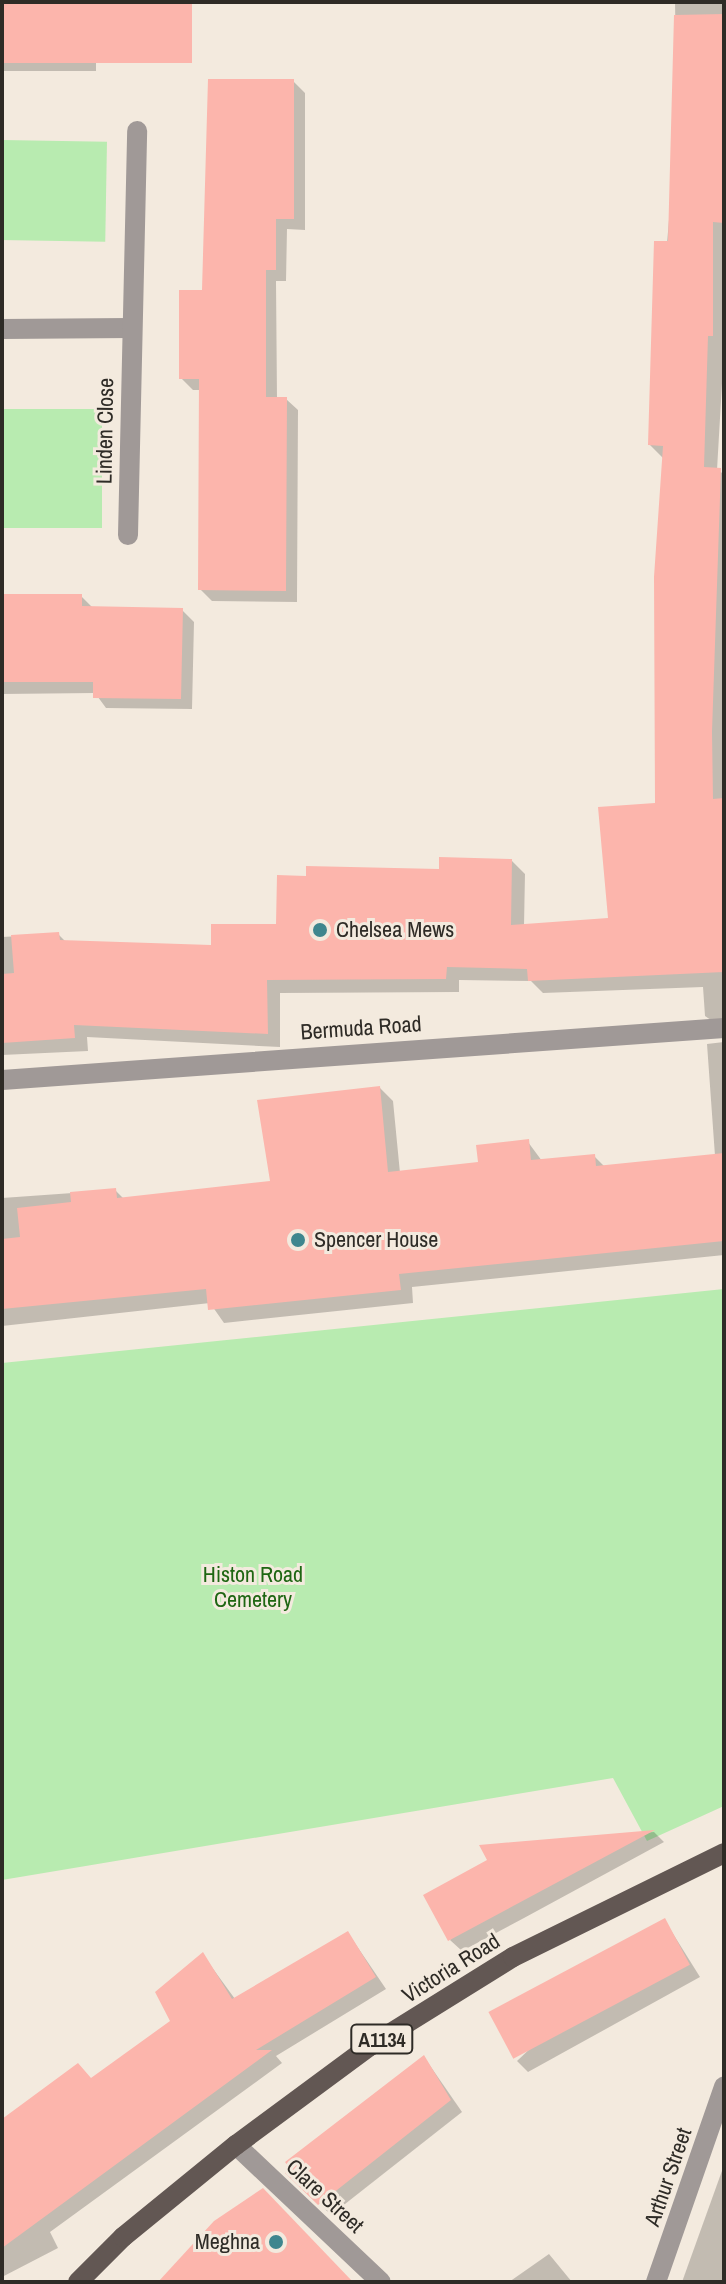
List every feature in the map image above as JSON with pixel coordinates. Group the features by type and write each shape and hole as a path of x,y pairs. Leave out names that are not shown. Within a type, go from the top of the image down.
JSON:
{"main road":[{"name":"Victoria Road","path":"78,2282 123,2237 236,2145 370,2046 513,1957 724,1853"}],"street":[{"name":"Linden Close","path":"128,535 130,328 137,131"},
{"path":"2,329 130,328"},
{"name":"Bermuda Road","path":"2,1080 724,1028"},
{"name":"Arthur Street","path":"656,2282 724,2087"},
{"name":"Clare Street","path":"236,2145 381,2282"}],"green space":[{"path":"2,140 107,142 105,242 2,240"},
{"path":"2,409 102,409 102,528 2,528"},
{"name":"Histon Road Cemetery","path":"724,1289 724,1806 647,1841 613,1778 2,1880 2,1363"}],"building":[{"path":"2,2 192,2 192,63 2,63"},
{"path":"724,14 724,223 713,222 713,336 708,336 704,467 721,468 712,732 713,799 724,798 724,972 528,981 527,969 447,967 446,979 267,980 268,1034 74,1025 75,1038 2,1043 2,974 14,973 11,935 59,932 60,940 211,945 211,924 276,924 277,875 306,876 306,866 439,869 439,857 512,859 511,925 608,918 598,807 655,803 654,577 663,446 648,445 654,241 668,241 674,15"},
{"path":"208,79 294,79 294,219 276,219 276,270 266,270 266,397 287,397 286,591 198,590 199,379 179,379 179,290 202,290"},
{"path":"2,594 82,594 82,606 183,608 181,699 93,698 93,682 2,682"},
{"path":"380,1086 388,1172 478,1162 476,1145 529,1139 531,1160 595,1154 596,1166 724,1153 724,1241 399,1274 401,1290 208,1310 206,1289 2,1309 2,1239 20,1237 17,1208 71,1202 70,1192 116,1188 117,1198 270,1181 257,1100"},
{"path":"655,1830 448,1941 423,1895 487,1860 479,1845"},
{"path":"665,1918 690,1965 513,2059 488,2012"},
{"path":"348,1931 376,1977 256,2050 272,2050 2,2248 2,2119 78,2063 91,2078 170,2021 155,1992 203,1952 232,1999"},
{"path":"424,2055 451,2100 318,2205 285,2173 290,2169 285,2162"},
{"name":"Meghna","path":"263,2188 353,2282 158,2282 214,2221"}],"place":[{"name":"Chelsea Mews","path":"320,930"},
{"name":"Spencer House","path":"298,1240"},
{"name":"Meghna","path":"276,2242"}]}
